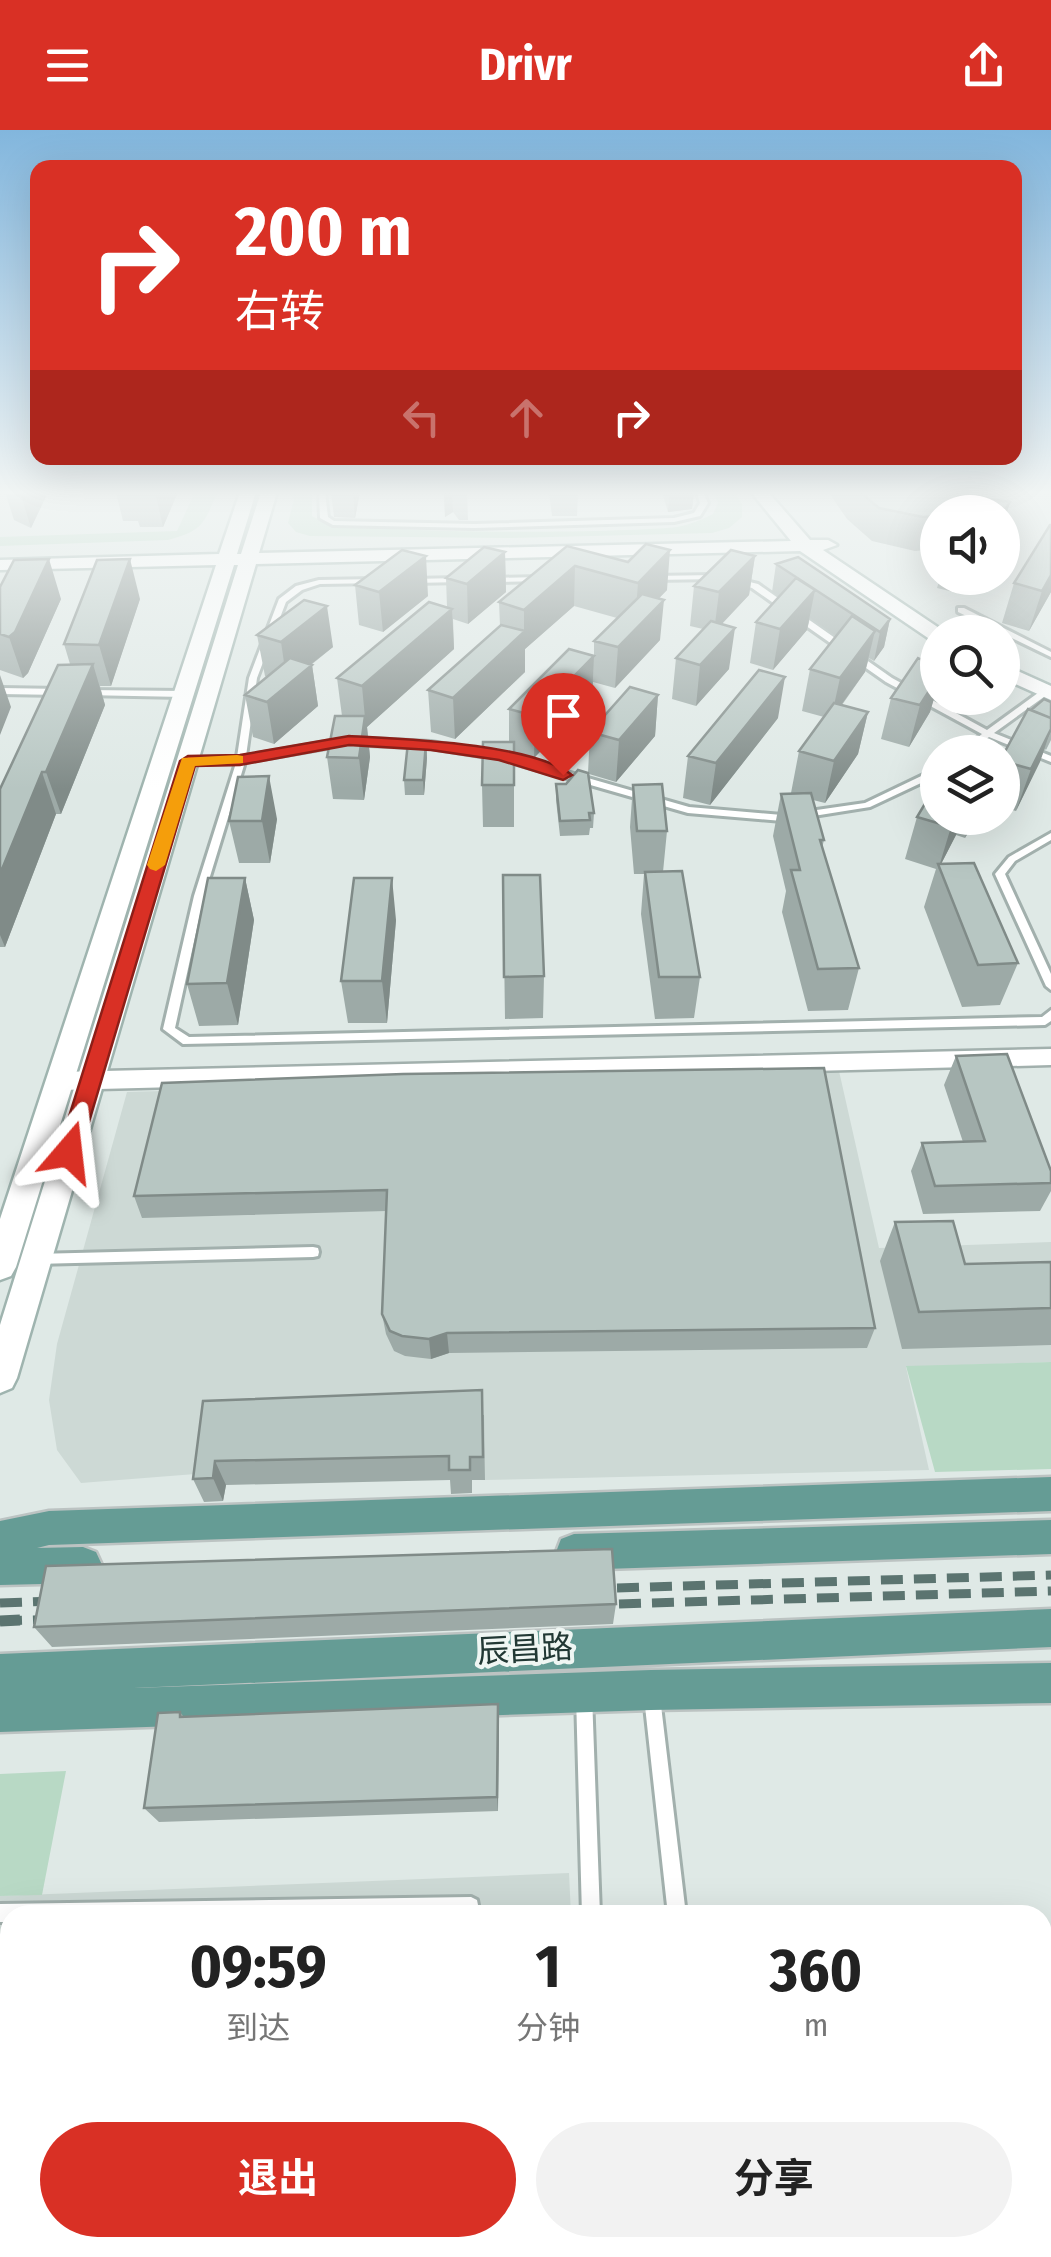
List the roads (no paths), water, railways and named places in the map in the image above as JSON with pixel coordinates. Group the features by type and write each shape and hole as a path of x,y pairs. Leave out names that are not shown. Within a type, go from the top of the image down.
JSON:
{"main road":[{"path":"0,1539 48,1528 93,1526 1051,1494"},
{"path":"532,1554 1051,1538"},
{"path":"0,1549 42,1566"},
{"path":"0,1567 121,1564"},
{"path":"0,1589 42,1566"},
{"name":"辰昌路","path":"18,1673 1051,1628"},
{"path":"0,1712 651,1690 1051,1683"}],"street":[{"path":"1,1264 60,1081 176,762 184,694 224,591"},
{"path":"0,1378 91,1080 176,762 227,591"},
{"path":"878,591 920,623"},
{"path":"890,591 929,615"},
{"path":"1020,668 1049,688"},
{"path":"1020,677 1049,688"},
{"path":"60,1081 1051,1057"},
{"path":"0,1650 18,1673"}],"lane":[{"path":"295,591 282,601 253,678 240,760 199,896 169,1029 187,1041 1045,1021 1051,1014"},
{"path":"762,591 889,680 988,734 1051,759"},
{"path":"961,610 1051,655"},
{"path":"988,734 1049,688"},
{"path":"0,691 184,694"},
{"path":"40,710 49,692"},
{"path":"176,762 240,760 349,740 431,745 502,756 688,810 782,818 867,804 920,779"},
{"path":"1051,836 1012,859 1000,874 1051,986"},
{"path":"1,1264 36,1259 312,1252"},
{"path":"651,1690 676,1905"},
{"path":"584,1693 591,1905"}],"railway":[{"path":"617,1588 1051,1575"},
{"path":"586,1605 1051,1591"},
{"path":"0,1603 55,1601"},
{"path":"20,1620 0,1621 61,1619"}]}
